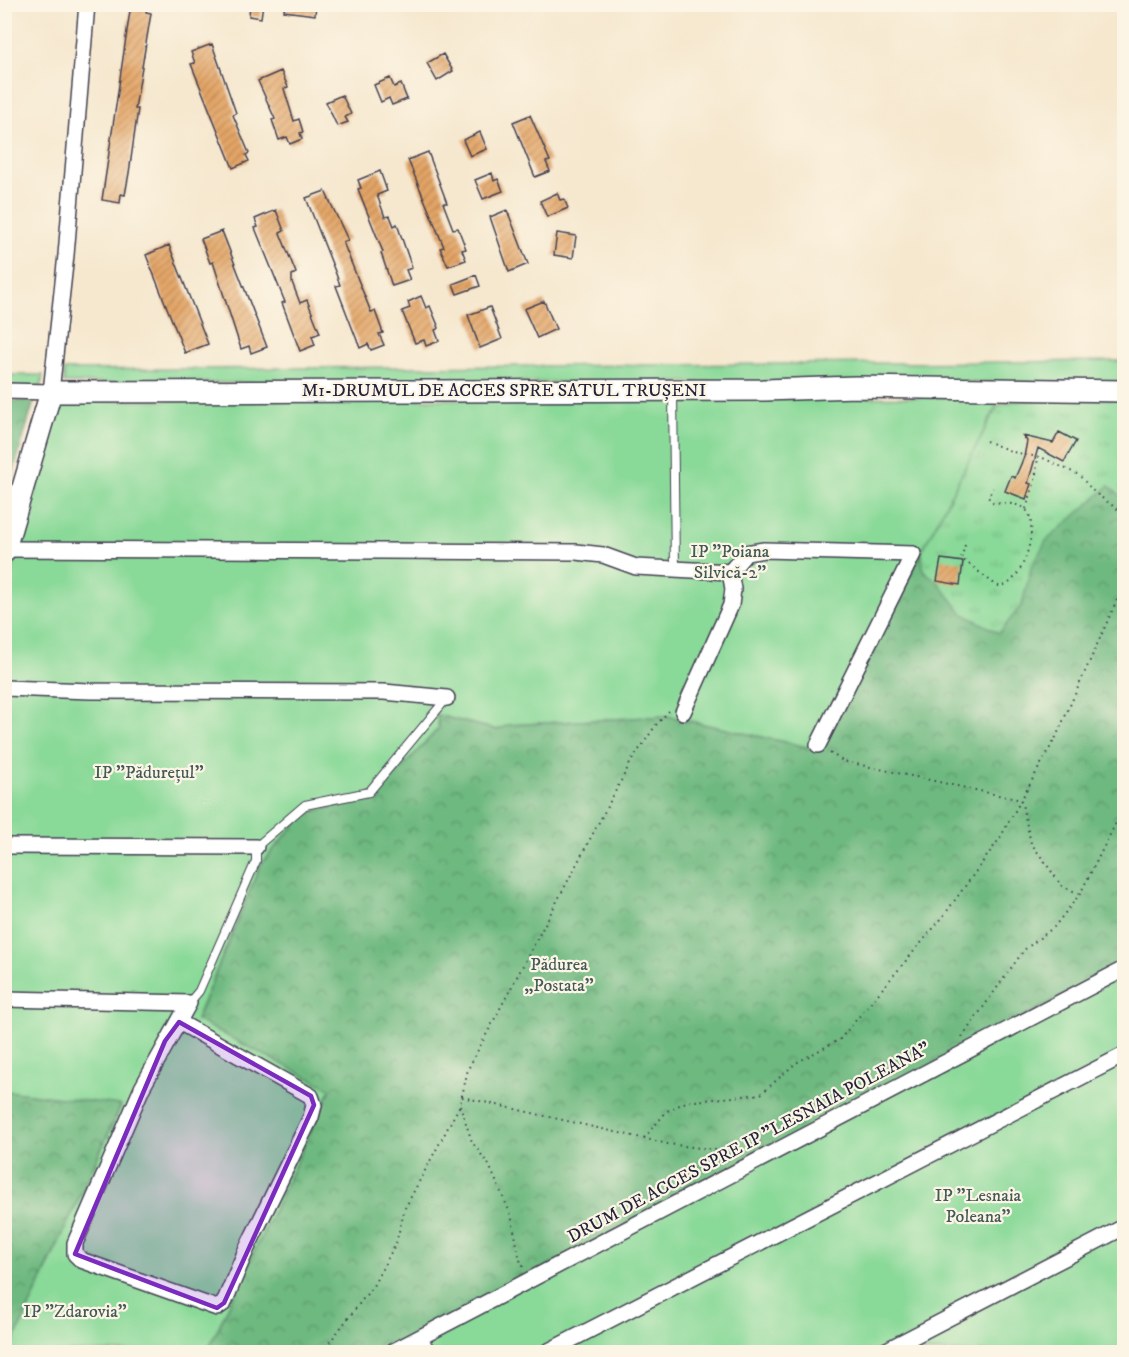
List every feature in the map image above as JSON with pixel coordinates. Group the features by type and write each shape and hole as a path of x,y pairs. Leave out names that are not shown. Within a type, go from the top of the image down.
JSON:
{"street":[{"path":"87,4 66,255 51,392 5,551 576,552 603,555 636,567 730,572"},
{"name":"M1-DRUMUL DE ACCES SPRE SATUL TRUȘENI","path":"51,392 673,390 856,387 1125,391"},
{"path":"4,391 51,392"},
{"path":"730,572 746,553 764,550 913,554 818,745"},
{"path":"683,712 731,605 733,589 730,572"},
{"path":"4,688 91,691 384,692 447,698"},
{"path":"4,846 256,847"},
{"name":"DRUM DE ACCES SPRE IP \"LESNAIA POLEANA\"","path":"392,1353 1125,969"},
{"path":"4,999 189,1003 165,1041 142,1088 75,1243 75,1254 81,1260 217,1308 224,1303 247,1248 311,1117 314,1105 311,1096 179,1022"},
{"path":"547,1353 1125,1055"},
{"path":"883,1353 1125,1227"},
{"path":"419,1338 429,1353"}],"lane":[{"path":"673,390 675,569"},
{"path":"189,1003 200,991 256,861 256,847 305,805 369,792 447,698"}],"path":[{"path":"986,441 1013,452 1038,457 1079,475 1095,492 1125,514"},
{"path":"1026,509 1035,481 1038,457"},
{"path":"965,545 961,559 974,566 995,585 1008,584 1016,574 1032,542 1030,514 1023,507 992,502 988,496 993,488"},
{"path":"644,1138 667,1111 686,1102 761,1094 796,1063 840,1038 942,918 1000,838 1056,737 1125,584"},
{"path":"322,1353 373,1286 396,1243 405,1208 460,1105 468,1069 632,760 656,725 670,710 683,712"},
{"path":"818,745 843,762 1021,800"},
{"path":"1021,800 1032,843 1062,886 1080,894"},
{"path":"946,1062 1024,950 1054,927 1080,894 1125,807"},
{"path":"462,1097 644,1138 764,1157"},
{"path":"460,1105 472,1142 489,1165 511,1215 520,1260 531,1280"}],"highlighted area":[{"path":"179,1022 311,1096 314,1105 224,1303 217,1308 75,1254 165,1041"}],"green space":[{"path":"1124,361 1124,382 64,383 64,370"},
{"path":"5,375 43,375 41,387 5,387"},
{"path":"993,397 997,406 820,750 667,716 509,725 497,730 437,715 439,728 376,796 304,814 261,864 196,1020 331,1088 207,1352 9,1352 121,1106 5,1091 5,596 60,401"},
{"name":"Pădurea „Postata”","path":"1124,398 1124,954 1120,956 1124,964 384,1352 207,1352 331,1089 196,1020 261,864 304,814 376,796 439,728 436,715 497,730 509,725 667,716 820,750 997,406 1013,401"},
{"path":"1124,398 1124,499 1109,486 1046,541 1031,568 1022,605 999,633 962,613 937,581 923,570 922,551 997,406 1013,401"},
{"path":"34,401 5,501 4,402"},
{"name":"IP \"Lesnaia Poleana\"","path":"1110,972 1124,1001 1124,1352 384,1352"},
{"path":"5,1091 121,1105 9,1352 4,1352"}],"building":[{"path":"131,4 147,4 146,12 151,13 135,109 138,109 129,173 125,195 121,194 120,203 102,200"},
{"path":"250,4 263,4 261,18 249,16"},
{"path":"285,4 316,4 315,15 284,11"},
{"path":"212,44 236,113 233,115 249,153 246,155 249,161 233,168 191,64 195,63 191,52"},
{"path":"443,54 453,71 437,81 427,63"},
{"path":"281,71 288,87 284,89 294,121 299,119 303,132 300,133 302,139 290,144 287,137 279,140 272,120 275,119 258,81"},
{"path":"390,78 394,87 401,84 407,99 392,105 389,98 381,102 374,85"},
{"path":"342,95 351,114 345,117 348,122 337,126 326,102"},
{"path":"530,115 550,161 546,162 550,171 535,177 513,122"},
{"path":"480,132 487,149 470,156 463,140"},
{"path":"428,152 447,203 443,203 453,229 458,228 466,249 462,250 466,260 448,266 440,248 444,247 408,160"},
{"path":"380,171 387,191 377,195 385,217 390,216 394,226 397,224 412,268 406,270 410,280 392,286 381,253 383,252 358,189 361,188 358,180"},
{"path":"492,173 494,181 498,179 503,191 483,199 475,180"},
{"path":"325,191 348,240 343,242 371,312 375,311 383,333 379,334 384,345 371,350 368,344 360,348 336,286 340,285 306,198"},
{"path":"557,193 560,200 564,199 568,208 547,217 540,201"},
{"path":"276,210 284,231 280,233 296,273 292,275 292,282 300,303 307,300 320,333 312,336 315,345 300,351 282,303 285,302 255,228 258,227 255,219"},
{"path":"507,210 528,264 509,272 490,217"},
{"path":"222,231 267,347 251,353 249,346 241,349 213,262 210,263 201,239"},
{"path":"557,233 576,236 573,258 554,255"},
{"path":"169,245 208,344 185,353 146,255"},
{"path":"476,275 480,286 457,294 453,284"},
{"path":"421,296 426,308 430,306 439,328 435,330 439,341 426,346 424,340 415,343 402,311 410,308 408,302"},
{"path":"544,301 556,329 537,338 524,309"},
{"path":"490,307 502,339 480,348 468,315"},
{"path":"1059,432 1076,441 1064,462 1038,448 1026,499 1005,491 1011,476 1015,478 1024,457 1027,441 1023,436 1053,443"},
{"path":"941,559 963,562 960,585 937,581"}],"park label":[{"name":"IP \"Poiana Silvică-2\"","path":"730,562"},
{"name":"IP \"Pădurețul\"","path":"149,773"},
{"name":"IP \"Zdarovia\"","path":"75,1312"}]}
